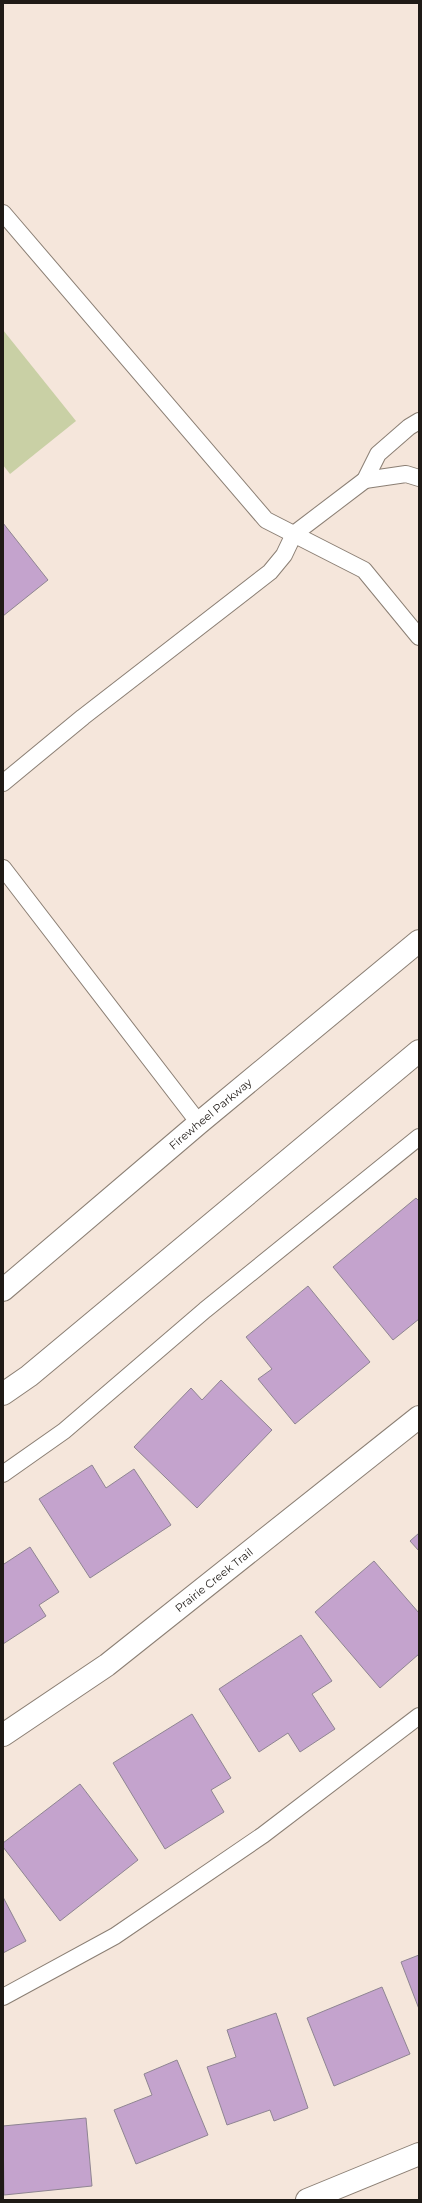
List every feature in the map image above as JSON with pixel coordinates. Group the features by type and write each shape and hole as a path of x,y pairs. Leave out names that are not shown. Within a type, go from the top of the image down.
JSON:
{"main road":[{"name":"Firewheel Parkway","path":"3,1290 199,1123 419,941"},
{"path":"3,1394 35,1371 419,1051"},
{"name":"Prairie Creek Trail","path":"3,1735 107,1665 419,1417"},
{"path":"307,2200 419,2154"}],"lane":[{"path":"3,214 266,520 364,570 419,637"},
{"path":"3,783 83,717 270,572 284,555 294,534 365,480 378,454 409,427 419,421"},
{"path":"365,480 406,474 419,478"},
{"path":"3,868 199,1123"},
{"path":"3,1474 64,1431 205,1310 419,1137"},
{"path":"3,1997 115,1936 263,1835 417,1722"}],"green space":[{"path":"3,330 76,421 10,474 3,465"}],"building":[{"path":"3,523 48,580 3,616"},
{"path":"416,1198 419,1201 419,1319 393,1340 333,1267"},
{"path":"308,1286 370,1362 295,1424 258,1379 272,1369 246,1337"},
{"path":"221,1380 272,1430 197,1508 134,1447 191,1388 202,1400"},
{"path":"92,1465 106,1488 134,1469 171,1525 90,1578 39,1499"},
{"path":"419,1533 419,1551 410,1541"},
{"path":"30,1547 59,1592 39,1605 46,1616 3,1644 3,1562 4,1564"},
{"path":"374,1561 419,1613 419,1654 380,1688 315,1612"},
{"path":"301,1635 332,1681 312,1694 335,1729 300,1752 288,1733 259,1752 219,1689"},
{"path":"192,1714 231,1778 211,1790 224,1812 165,1849 113,1763"},
{"path":"80,1784 138,1860 60,1921 3,1847 3,1843"},
{"path":"3,1897 26,1941 3,1953"},
{"path":"419,1955 419,2009 401,1962"},
{"path":"382,1987 410,2054 334,2086 307,2018"},
{"path":"276,2013 308,2108 274,2121 270,2110 227,2125 207,2067 236,2057 227,2030"},
{"path":"177,2060 208,2135 136,2164 114,2110 152,2095 144,2074"},
{"path":"86,2118 92,2186 4,2195 3,2126"}]}
